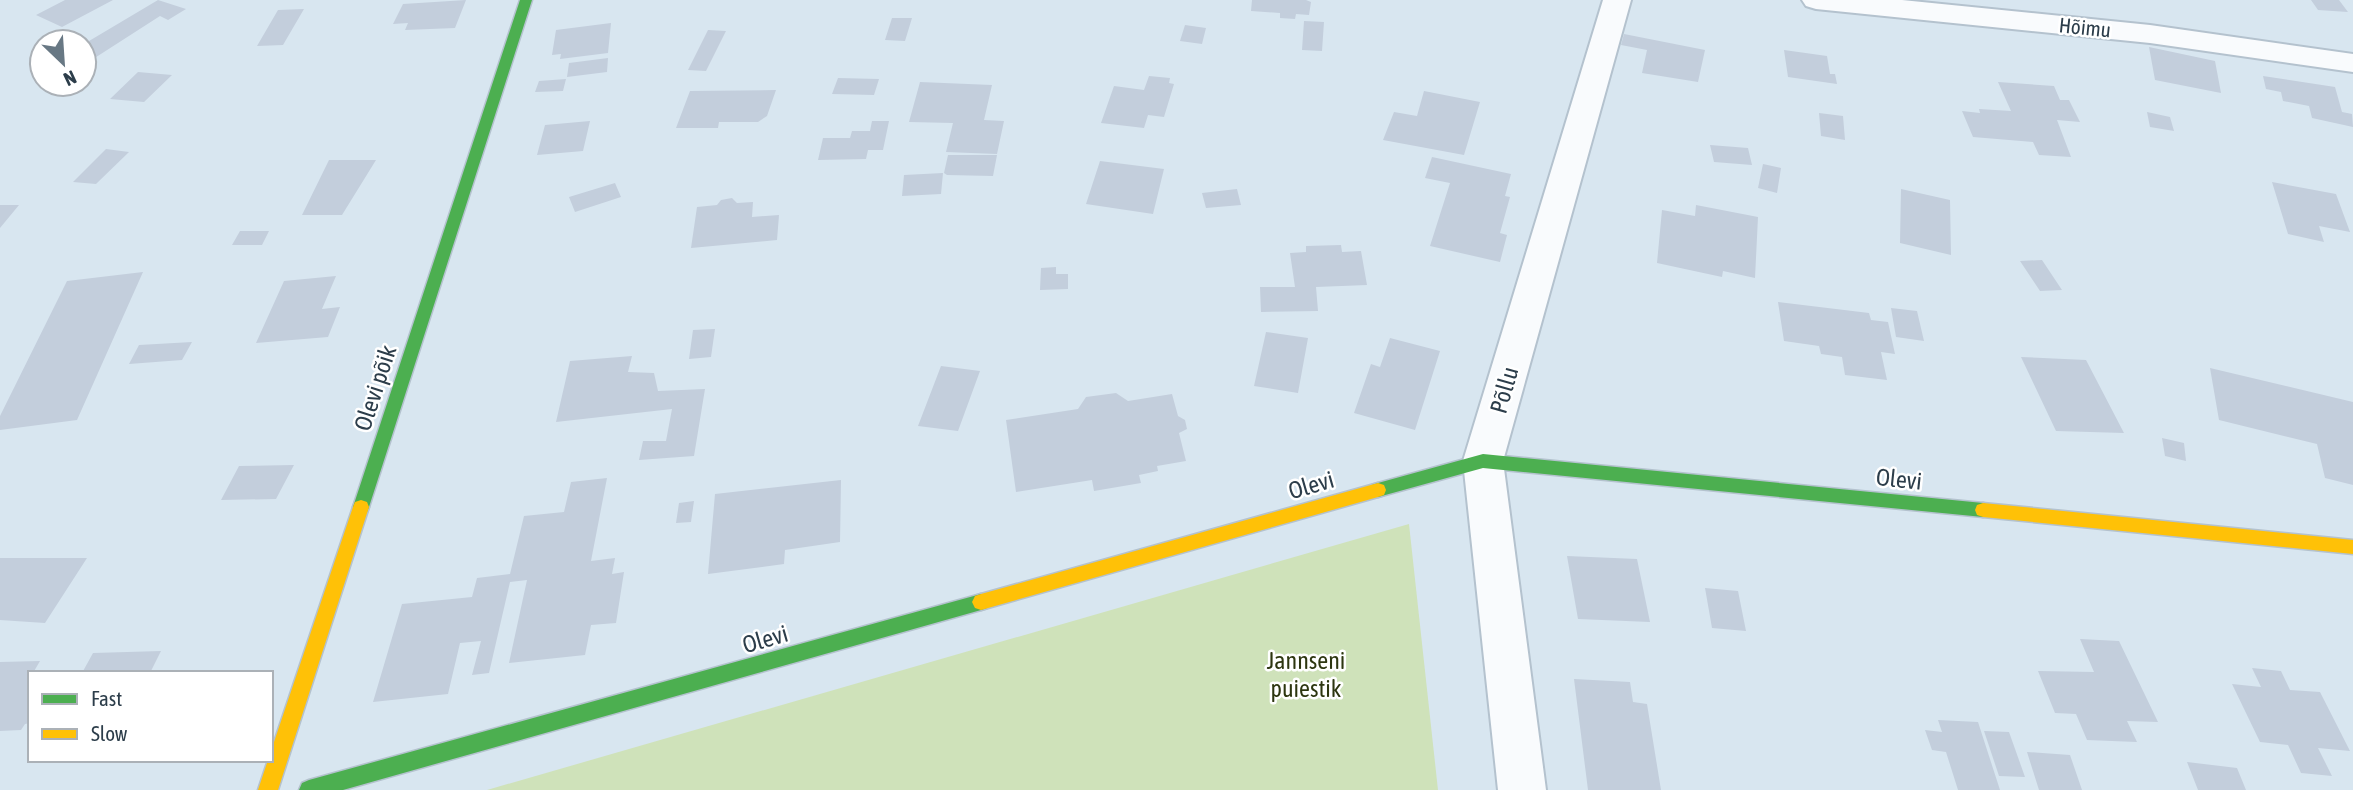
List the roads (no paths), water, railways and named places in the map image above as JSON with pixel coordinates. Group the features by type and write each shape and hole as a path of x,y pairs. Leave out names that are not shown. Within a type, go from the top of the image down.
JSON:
{"street":[{"name":"Olevi põik","path":"268,790 526,0"},
{"name":"Põllu","path":"1522,790 1483,461 1617,0"},
{"name":"Hõimu","path":"1816,0 2148,22 2353,63"},
{"name":"Olevi","path":"309,790 1483,461 2353,547"}],"park label":[{"name":"Jannseni puiestik","path":"1306,674"}]}
